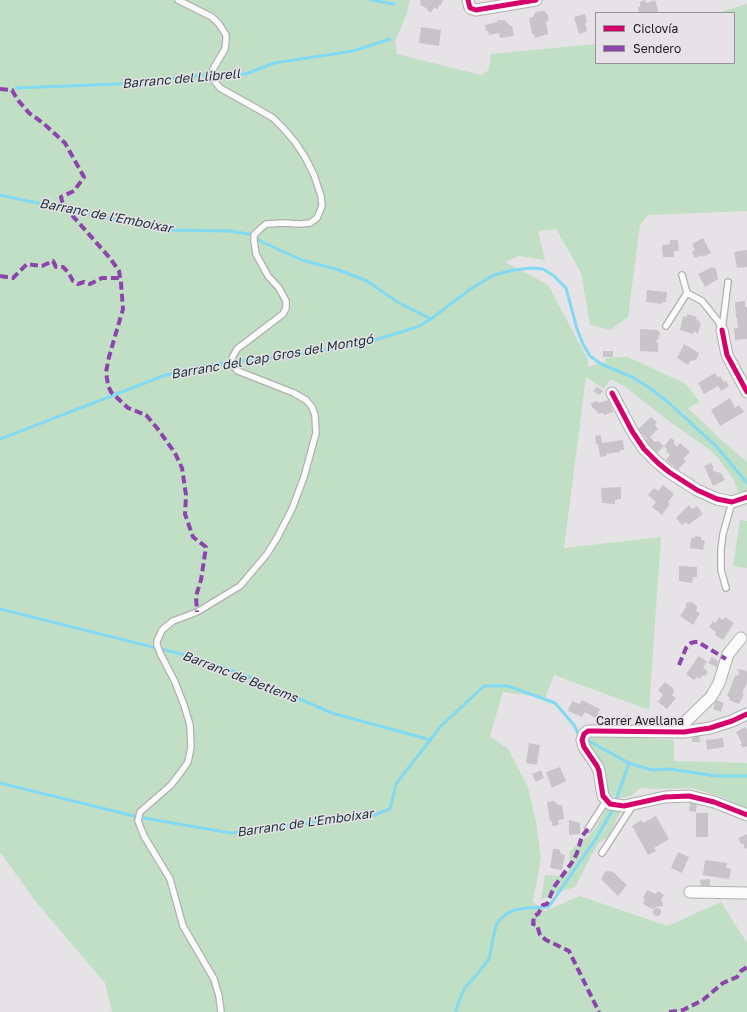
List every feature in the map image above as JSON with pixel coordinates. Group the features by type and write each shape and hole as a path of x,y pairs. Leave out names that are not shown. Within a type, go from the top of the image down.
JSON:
{"street":[{"path":"468,0 470,8 473,9 493,3 536,0"},
{"path":"722,330 727,355 747,392"},
{"path":"612,393 632,431 644,449 658,464 697,490 717,499 732,502 745,498"},
{"path":"675,732 711,697 718,683 728,654 741,638"},
{"name":"Carrer Avellana","path":"606,801 603,796 599,771 582,744 582,737 588,731 689,731 710,728 732,721 747,714"},
{"path":"606,801 610,804 633,805 665,797 689,796 710,800 747,815"},
{"path":"690,892 747,893"}],"lane":[{"path":"178,0 212,17 219,24 226,35 226,40 225,49 213,69 214,79 220,88 273,118 288,134 305,157 314,175 321,196 322,206 317,218 310,223 300,224 283,222 266,224 254,236 256,254 268,276 279,288 286,301 286,308 283,314 238,349 232,358 234,367 238,371 288,391 306,400 312,407 315,415 316,433 304,478 292,509 277,538 267,554 240,586 197,612 173,621 162,630 157,641 161,655 175,682 184,705 190,724 191,747 188,762 181,772 171,785 140,812 138,821 144,836 170,879 183,926 214,979 220,996 221,1012"},
{"path":"682,275 687,293 702,301 718,321 722,330"},
{"path":"722,330 728,282"},
{"path":"666,326 687,293"},
{"path":"726,588 721,570 721,550 723,534 732,502"},
{"path":"588,829 606,801"},
{"path":"602,853 633,805"}],"green space":[{"path":"0,0 410,0 406,16 395,41 397,54 481,75 489,70 491,54 595,44 595,64 735,64 735,12 720,12 747,4 747,211 648,215 640,225 628,317 610,330 590,325 581,273 556,229 538,231 545,260 519,256 505,262 548,285 588,360 588,367 605,362 606,358 628,357 686,384 700,402 688,408 747,462 747,491 740,494 738,492 734,480 718,458 706,447 670,422 624,386 610,380 604,389 586,377 564,548 661,537 649,710 554,675 545,698 503,692 490,736 508,749 528,787 536,822 541,858 533,902 545,911 580,896 667,926 721,902 747,943 747,1012 112,1012 105,983 36,902 0,852"},
{"path":"740,520 747,521 747,568 733,566"},
{"path":"591,736 674,740 674,761 747,763 747,808 722,797 692,788 640,788 631,796 620,798 610,795 603,770 586,742"},
{"path":"607,808 621,811 609,836 598,844 575,887 541,900 545,875 563,876 571,868 569,861 570,851 587,837 596,827"}],"building":[{"path":"421,0 443,0 438,9 434,8 431,12 429,12 426,8 420,5"},
{"path":"645,0 647,3 655,0 657,12 639,12 638,7 640,7 640,2"},
{"path":"544,11 548,15 549,20 546,22 548,34 535,38 534,34 532,34 529,18 533,17 535,12"},
{"path":"585,14 587,31 579,34 574,17"},
{"path":"497,20 504,20 512,26 514,36 500,38 499,33 489,35 488,31 486,31 485,25 497,22"},
{"path":"421,27 441,30 439,46 419,43"},
{"path":"703,238 711,253 703,257 702,255 695,258 692,252 695,250 692,244"},
{"path":"670,240 678,240 679,251 674,251 674,257 663,257 662,245 670,244"},
{"path":"747,250 747,267 737,268 734,252"},
{"path":"712,267 716,269 718,279 705,287 698,274"},
{"path":"647,290 667,292 666,302 662,302 662,304 646,302"},
{"path":"745,301 745,307 747,307 747,339 735,340 734,328 738,328 735,302"},
{"path":"687,314 697,317 696,320 700,321 699,323 701,323 698,333 694,332 693,334 680,330 683,316 687,317"},
{"path":"640,329 658,330 660,334 656,343 658,343 658,352 640,351"},
{"path":"684,344 699,353 696,360 690,361 688,365 677,358"},
{"path":"603,351 613,351 613,357 603,357"},
{"path":"715,373 718,378 720,376 724,382 726,381 729,386 721,391 718,386 704,394 698,383"},
{"path":"597,387 603,391 599,395 593,391"},
{"path":"730,398 735,408 739,405 744,412 720,426 711,410"},
{"path":"609,400 613,412 604,415 603,413 598,414 597,410 595,411 594,408 592,408 591,403 598,401 599,403"},
{"path":"651,417 657,422 655,425 658,429 650,437 655,442 658,441 664,446 656,454 644,442 647,439 638,429"},
{"path":"601,435 602,443 623,440 624,450 600,457 595,436"},
{"path":"671,438 675,441 673,443 677,447 680,443 690,452 683,459 686,461 678,470 666,460 670,455 664,446"},
{"path":"711,463 713,466 713,471 721,473 725,480 713,486 704,466"},
{"path":"663,485 674,494 668,502 670,504 662,515 652,507 656,502 648,495 654,488 658,491"},
{"path":"621,487 621,499 615,500 615,504 602,503 601,488"},
{"path":"689,505 692,509 697,506 703,514 688,525 686,522 682,525 676,518"},
{"path":"695,536 701,537 701,540 705,540 703,550 690,548 691,538 694,538"},
{"path":"679,566 697,567 697,577 693,577 692,583 679,581"},
{"path":"692,602 697,606 696,611 700,613 693,625 680,616 686,607 686,603"},
{"path":"719,617 723,620 725,617 734,623 723,640 715,635 716,632 709,627 713,621 715,623"},
{"path":"699,656 707,662 703,667 708,672 700,679 697,677 694,680 686,674"},
{"path":"712,657 718,661 717,667 708,663"},
{"path":"738,669 747,672 747,683 739,704 729,700 730,697 727,696 735,676 739,675"},
{"path":"665,682 673,688 674,692 672,695 676,698 667,709 658,702 663,695 658,690"},
{"path":"582,700 600,709 596,718 585,712 582,717 568,711 572,701 580,704"},
{"path":"716,700 724,703 721,712 713,709"},
{"path":"745,727 747,730 747,746 743,748 736,732"},
{"path":"692,735 699,735 700,742 692,742"},
{"path":"723,738 724,747 707,750 706,740"},
{"path":"529,743 540,745 537,765 526,763"},
{"path":"560,767 566,781 552,788 546,772"},
{"path":"541,770 544,778 536,782 532,774"},
{"path":"554,801 558,805 562,805 564,819 558,820 559,825 552,826 547,802"},
{"path":"690,802 697,803 696,812 689,811"},
{"path":"696,813 708,813 708,837 696,837"},
{"path":"656,816 669,839 654,848 656,851 648,855 632,826 641,820 643,823"},
{"path":"569,820 580,823 580,834 569,835"},
{"path":"747,834 747,848 745,849 743,843 741,844 738,838"},
{"path":"553,849 559,849 561,854 565,855 562,870 550,868"},
{"path":"678,852 689,857 682,873 671,868"},
{"path":"705,860 727,863 726,868 731,869 729,879 703,875"},
{"path":"605,872 613,872 627,885 618,896 601,879"},
{"path":"710,879 710,887 701,887 700,880"},
{"path":"647,890 656,894 658,891 664,895 661,900 663,904 662,907 659,906 652,909 643,904 645,899 643,898"},
{"path":"655,908 659,908 661,912 659,916 655,916 653,914 653,910"}],"waterway":[{"path":"371,0 394,4"},
{"name":"Barranc del Llibrell","path":"16,88 118,84 213,74 246,74 274,63 353,51 390,39"},
{"name":"Barranc de l'Emboixar","path":"0,195 163,230 230,231 254,235 260,241 302,260 339,270 367,281 399,303 431,319 469,290 494,275 514,270 532,268 543,269 554,276 566,288 577,329 590,356 601,364 632,377 650,388 669,403 717,447 747,483"},
{"name":"Barranc del Cap Gros del Montgó","path":"0,439 163,376 191,368 334,349 365,343 417,327 431,319"},
{"name":"Barranc de Betlems","path":"0,609 197,658 249,677 332,713 431,740"},
{"name":"Barranc de L'Emboixar","path":"0,783 138,817 231,833 311,823 350,815 369,817 390,809 396,784 441,726 484,686 508,686 555,703 574,725 579,735"},
{"name":"Barranc de L'Emboixar","path":"587,740 629,763 652,770 669,769 716,776 747,776"},
{"path":"616,800 629,763"},
{"path":"455,1012 464,989 489,959 497,923 506,914 514,910 548,907 597,837 613,809"}],"marked path":[{"path":"0,89 12,90 17,99 29,113 43,123 65,143 84,177 74,191 61,197 63,205 110,258 119,271 123,309 106,372 108,385 111,392 128,408 146,415 175,453 182,468 186,495 185,514 193,537 206,547 201,580 196,596 197,612"},
{"path":"0,276 13,278 27,264 42,266 53,261 56,267 63,267 73,281 78,284 84,282 90,284 102,278 120,278"},
{"path":"679,665 686,648 691,643 695,642 698,642 726,659"},
{"path":"588,829 582,836 573,861 554,887 547,904 543,905 538,914 534,916 533,924 537,925 540,935 546,940 569,951 599,1012"},
{"path":"669,1012 683,1010 703,1000 723,983 737,977 741,971 747,967"}],"cycle path":[{"path":"468,0 470,8 476,10 536,0"},
{"path":"722,330 727,355 747,392"},
{"path":"612,393 632,431 644,449 669,472 697,490 717,499 732,502 747,497"},
{"path":"747,714 732,721 710,728 684,732 588,731 584,734 582,740 584,747 597,766 603,796 610,804 624,806 665,797 689,796 714,802 747,815"}]}
